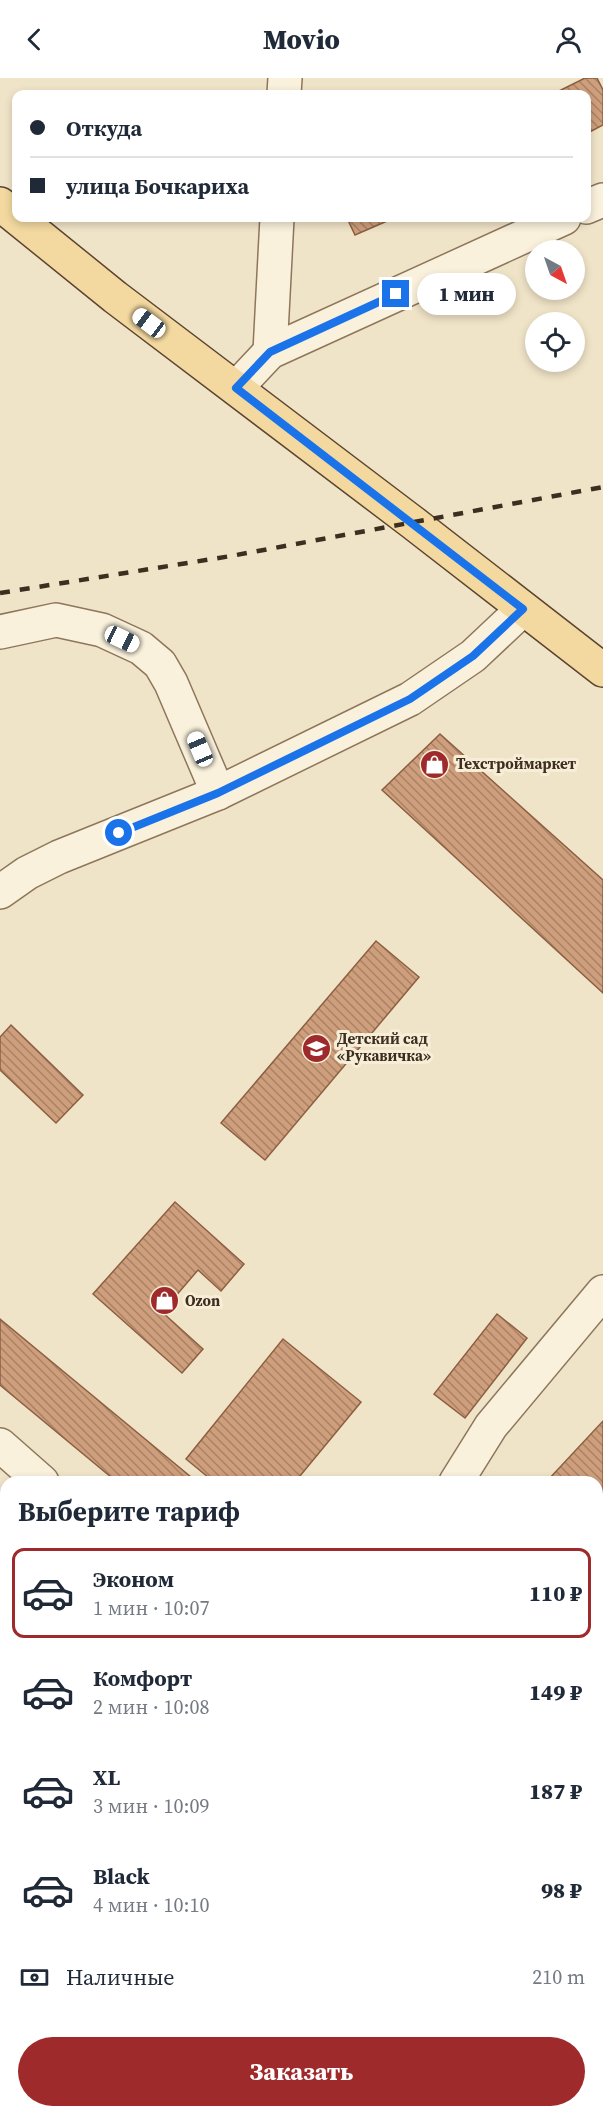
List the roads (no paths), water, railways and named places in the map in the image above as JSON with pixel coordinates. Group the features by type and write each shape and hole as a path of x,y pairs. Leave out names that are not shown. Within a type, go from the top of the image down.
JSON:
{"main road":[{"path":"0,204 12,214"},
{"path":"22,222 115,297 603,670"}],"street":[{"path":"270,352 278,222"},
{"path":"236,388 270,352 555,222"},
{"path":"0,892 27,873 59,857 218,793 410,699 473,656 523,609"},
{"path":"0,632 56,620 102,630 141,648 160,664 171,683 218,793"},
{"path":"460,1476 491,1426 603,1292"},
{"path":"0,1445 35,1476"}],"railway":[{"path":"0,593 231,556 603,487"}],"place":[{"name":"Техстроймаркет","path":"435,764"},
{"name":"Детский сад «Рукавичка»","path":"316,1048"},
{"name":"Ozon","path":"164,1301"}]}
